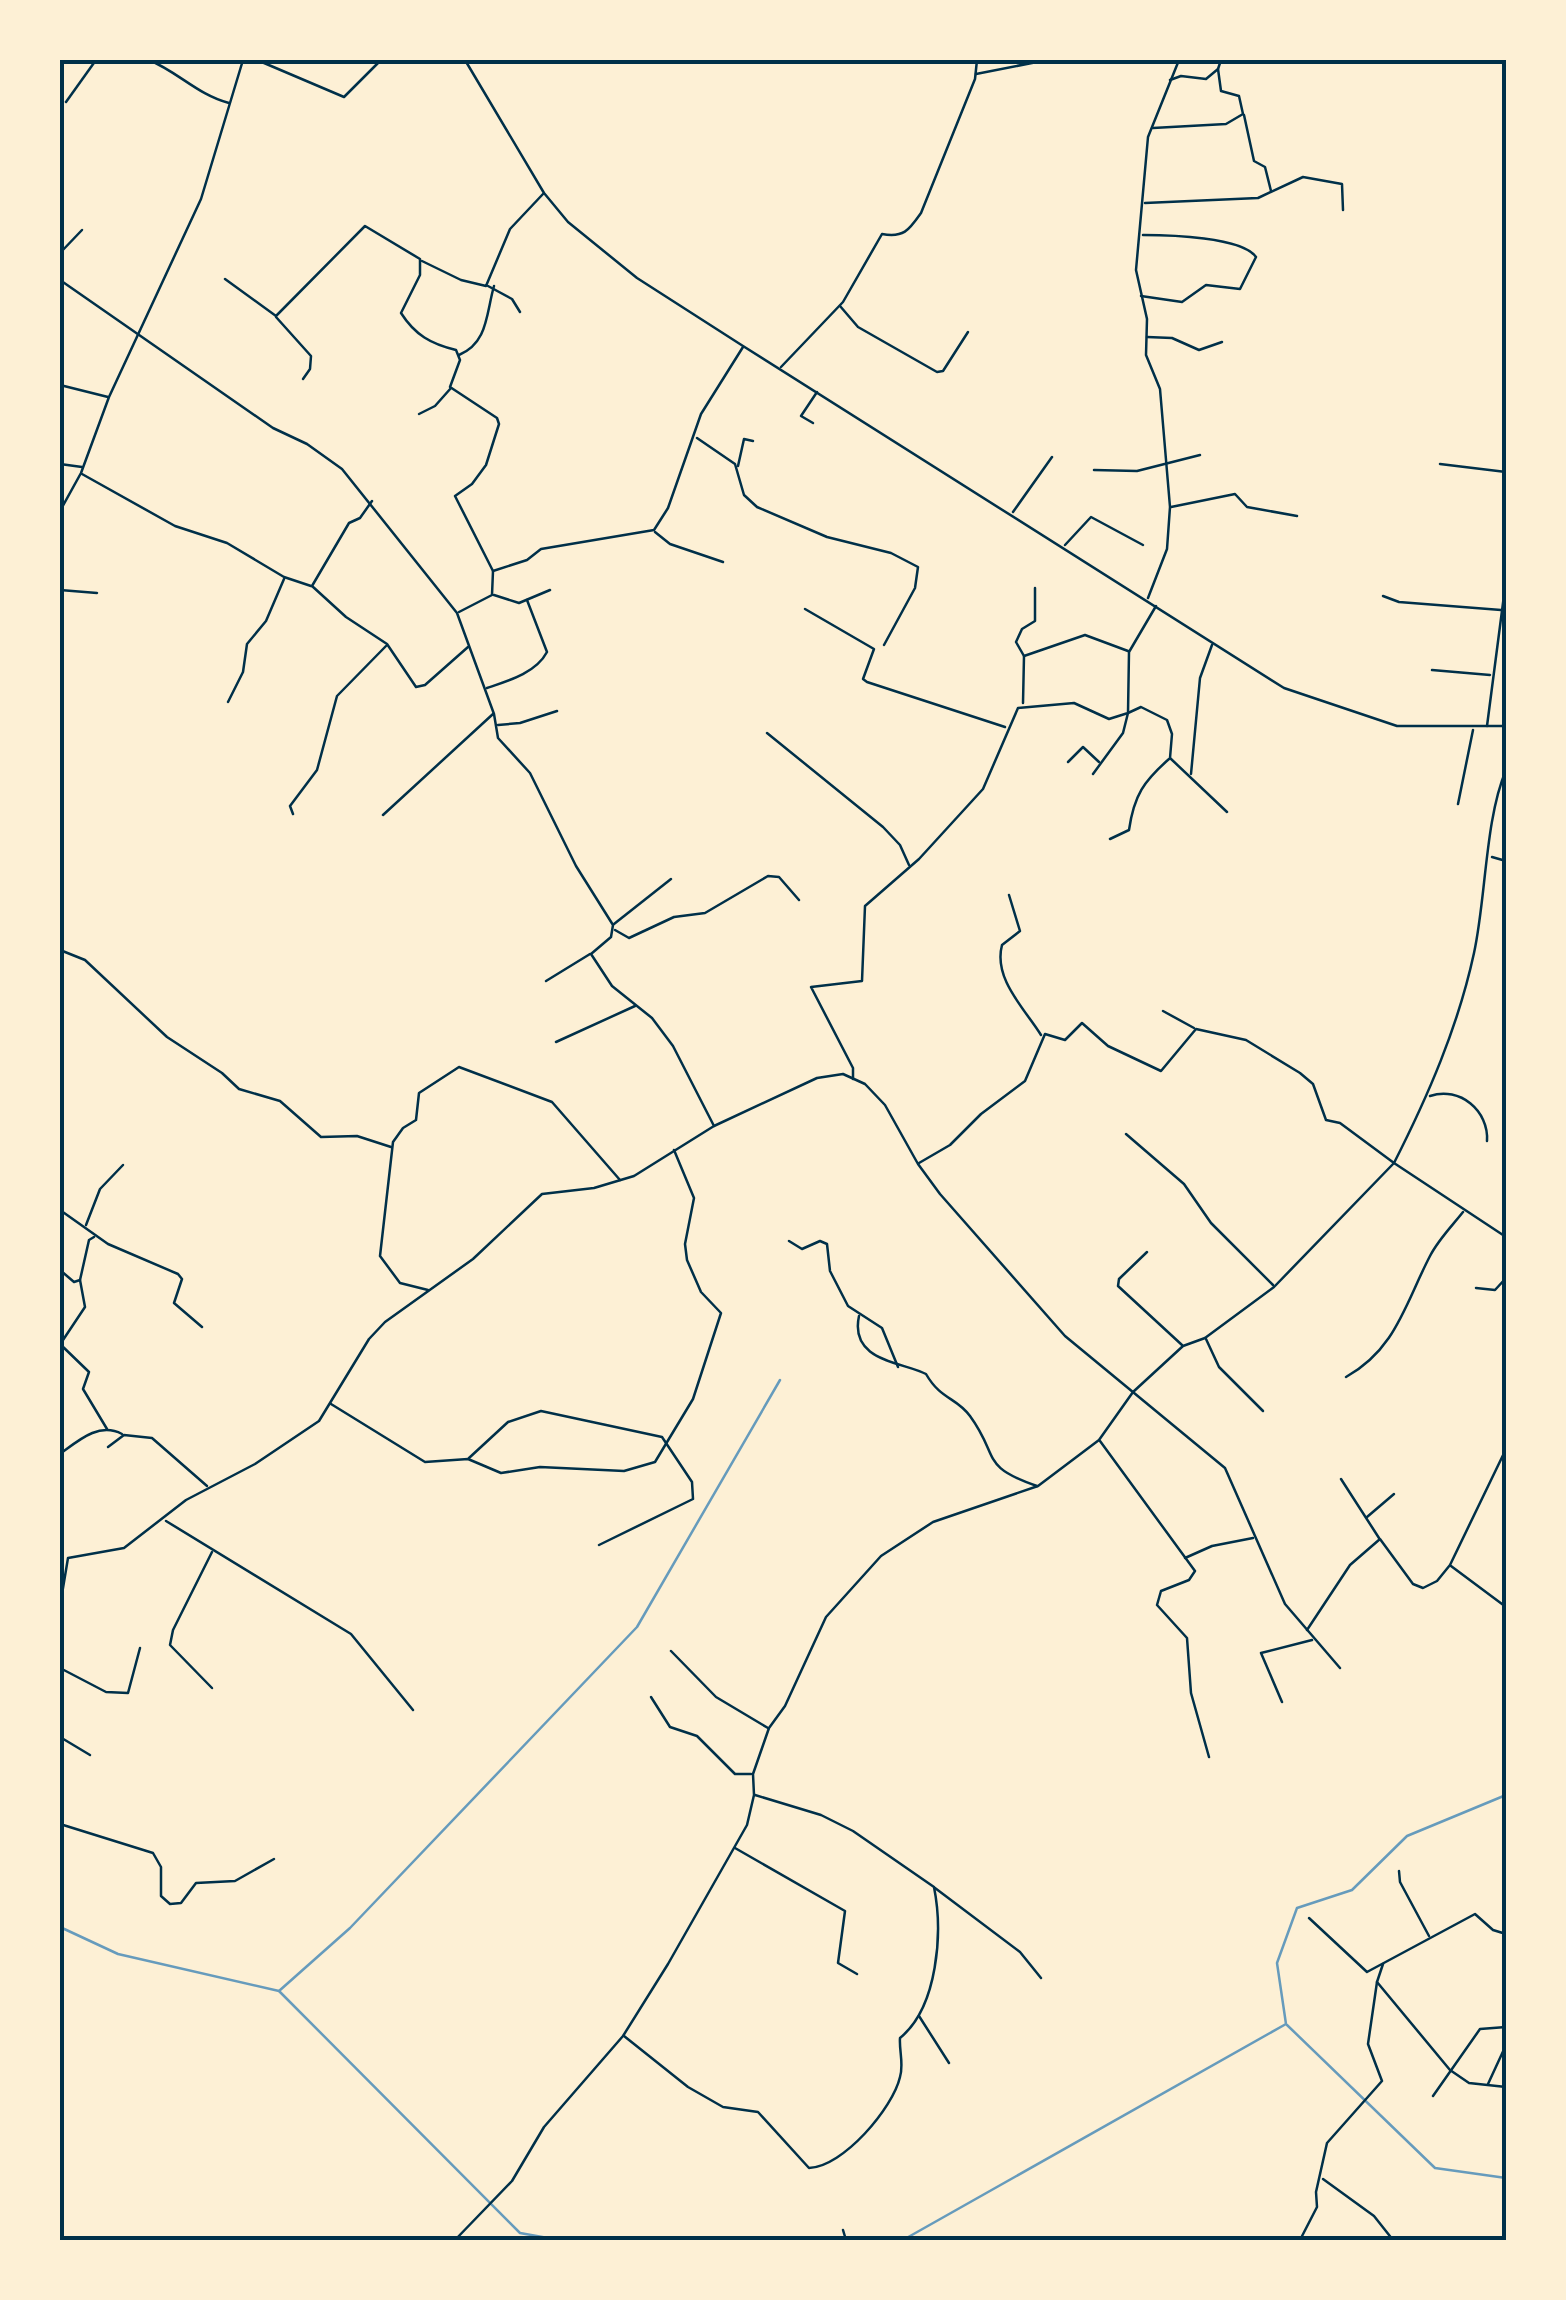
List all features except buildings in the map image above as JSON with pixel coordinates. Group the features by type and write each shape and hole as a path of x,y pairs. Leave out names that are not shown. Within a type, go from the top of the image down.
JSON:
{"street":[{"path":"66,102 96,60"},
{"path":"150,60 170,69 186,86 230,104"},
{"path":"60,512 82,473 109,397 216,162 243,60"},
{"path":"257,60 344,97 381,60"},
{"path":"400,60 411,60"},
{"path":"465,60 544,193 597,248 743,346 1013,513 1284,688 1397,726 1506,726"},
{"path":"780,367 839,305 882,234 897,237 908,232 921,212 976,74 977,60"},
{"path":"976,74 1047,60"},
{"path":"1148,599 1167,549 1170,507 1160,390 1146,355 1136,270 1151,128 1179,60"},
{"path":"1220,60 1221,90 1239,96 1254,161 1265,167 1271,191"},
{"path":"1170,80 1180,76 1206,79 1218,69"},
{"path":"1151,128 1226,124 1243,114"},
{"path":"1144,203 1258,198 1302,177 1338,181 1346,187 1343,210"},
{"path":"486,286 510,229 544,193"},
{"path":"276,316 365,226 420,261 461,280 494,286 512,298 520,312"},
{"path":"60,253 82,230"},
{"path":"1141,296 1182,302 1206,286 1240,289 1256,257 1250,249 1222,239 1142,235"},
{"path":"420,261 420,275 401,313 410,328 459,356"},
{"path":"225,279 276,316 311,356 310,369 303,379"},
{"path":"60,280 273,428 307,444 342,469 372,502 457,613 494,714 498,738 530,773 576,866 614,927 629,938 674,917 697,916 768,876 779,877 798,900"},
{"path":"419,414 435,406 451,388 459,356 475,348 485,330 494,286"},
{"path":"839,305 858,328 937,372 943,371 968,332"},
{"path":"1146,337 1172,338 1199,350 1222,342"},
{"path":"492,571 527,560 541,550 654,530 668,508 701,414 743,346"},
{"path":"60,385 109,397"},
{"path":"451,388 497,418 499,424 486,465 472,484 455,496 492,571 492,595"},
{"path":"813,422 802,416 818,391"},
{"path":"696,437 736,466 744,494 757,507 827,537 891,553 918,568 915,588 884,645"},
{"path":"736,466 741,465 744,439 752,441"},
{"path":"1094,470 1137,471 1200,455"},
{"path":"1013,513 1052,457"},
{"path":"60,464 84,467"},
{"path":"1440,464 1506,472"},
{"path":"82,473 174,526 252,555 284,578 312,586 346,617 388,644 411,682 420,688 469,646"},
{"path":"1170,507 1235,494 1247,507 1298,516"},
{"path":"312,586 349,523 360,518 372,502"},
{"path":"1064,546 1091,516 1142,545"},
{"path":"654,530 670,544 723,562"},
{"path":"228,702 243,672 248,644 266,621 284,578"},
{"path":"1487,728 1506,580"},
{"path":"853,1079 853,1068 811,988 862,981 865,906 983,789 1007,728 1022,706 1024,656 1016,642 1022,628 1035,620 1036,588"},
{"path":"60,590 97,593"},
{"path":"457,613 492,595 519,603 550,590"},
{"path":"1383,596 1399,602 1503,610"},
{"path":"485,688 538,666 544,659 547,652 527,600"},
{"path":"1093,774 1124,734 1130,652 1157,605"},
{"path":"805,608 874,649 863,679 867,682 1007,728"},
{"path":"1024,656 1085,634 1130,652"},
{"path":"293,814 290,806 318,770 336,696 388,644"},
{"path":"1190,777 1200,678 1212,644"},
{"path":"1432,670 1492,675"},
{"path":"1022,706 1074,703 1109,719 1140,707 1167,720 1170,758 1227,812"},
{"path":"496,724 506,726 557,711"},
{"path":"383,815 494,714"},
{"path":"1458,804 1473,728"},
{"path":"767,733 883,827 906,855 909,866"},
{"path":"1068,762 1083,747 1099,763"},
{"path":"1110,838 1128,830 1132,809 1150,773 1170,758"},
{"path":"455,2240 512,2181 544,2128 622,2036 734,1848 747,1825 754,1794 753,1774 770,1728 785,1706 826,1617 881,1556 933,1522 1038,1486 1099,1440 1133,1392 1183,1346 1205,1338 1274,1286 1394,1163 1428,1096 1474,956 1506,770"},
{"path":"1497,808 1506,811"},
{"path":"1490,856 1506,861"},
{"path":"546,982 591,954 614,927 671,879"},
{"path":"1009,895 1020,930 1002,945 1000,964 1018,1005 1042,1037 1065,1040 1087,1024 1108,1046 1161,1071 1196,1029"},
{"path":"60,950 85,960 167,1037 222,1073 239,1089 280,1102 321,1137 357,1136 392,1148"},
{"path":"591,954 612,986 673,1046 714,1126"},
{"path":"556,1042 636,1006"},
{"path":"1163,1010 1196,1029 1246,1040 1300,1073 1312,1084 1326,1120 1340,1123 1506,1237"},
{"path":"918,1164 950,1145 981,1114 1025,1081 1042,1037"},
{"path":"430,1292 400,1282 380,1256 392,1148 397,1134 418,1115 419,1093 459,1066 552,1102 621,1181"},
{"path":"60,1557 124,1548 208,1487 319,1421 369,1339 385,1322 473,1260 542,1194 621,1181 714,1126 817,1078 842,1074 865,1084 885,1105 918,1164 1034,1303 1099,1368 1226,1468 1285,1604 1340,1668"},
{"path":"1428,1096 1452,1094 1480,1111 1488,1125 1487,1141"},
{"path":"1126,1134 1184,1184 1211,1222 1274,1286"},
{"path":"330,1403 425,1462 468,1459 502,1474 540,1467 624,1471 655,1462 693,1400 721,1313 700,1292 687,1260 684,1244 694,1198 674,1150"},
{"path":"86,1226 100,1189 123,1165"},
{"path":"60,1210 96,1236 148,1264 178,1274 182,1279 174,1303 202,1327"},
{"path":"1346,1377 1365,1366 1389,1341 1408,1310 1432,1252 1464,1211"},
{"path":"96,1236 89,1240 80,1280 85,1307 60,1344 89,1372 83,1388 107,1429 152,1438 208,1487"},
{"path":"789,1241 802,1249 820,1240 827,1244 830,1271 848,1306 882,1328 898,1368"},
{"path":"1147,1252 1119,1279 1118,1286 1183,1346"},
{"path":"60,1270 74,1282 80,1280"},
{"path":"1476,1288 1495,1290 1506,1278"},
{"path":"859,1316 857,1322 868,1346 898,1368 926,1374 934,1391 967,1412 993,1465 1008,1476 1038,1486"},
{"path":"1205,1338 1219,1367 1263,1411"},
{"path":"468,1459 508,1422 541,1411 662,1437 663,1445 680,1461 692,1482 693,1498 599,1545"},
{"path":"60,1454 107,1429"},
{"path":"108,1447 124,1435"},
{"path":"1099,1440 1194,1576 1161,1591 1157,1604 1187,1638 1191,1693 1209,1758"},
{"path":"1341,1479 1390,1558 1418,1586 1437,1580 1450,1565 1506,1449"},
{"path":"1366,1518 1394,1494"},
{"path":"165,1520 269,1580 286,1598 352,1634 413,1710"},
{"path":"1184,1559 1212,1546 1254,1538"},
{"path":"1306,1631 1350,1565 1380,1539"},
{"path":"212,1688 170,1645 173,1630 213,1550"},
{"path":"60,1606 68,1558"},
{"path":"1450,1565 1506,1607"},
{"path":"1282,1702 1262,1653 1314,1640"},
{"path":"60,1668 106,1692 128,1693 140,1648"},
{"path":"670,1651 716,1697 757,1725 770,1728"},
{"path":"650,1697 670,1727 698,1736 735,1774 753,1774"},
{"path":"60,1738 90,1755"},
{"path":"754,1794 853,1830 1020,1952 1041,1978"},
{"path":"60,1824 153,1853 161,1867 161,1896 170,1904 181,1903 196,1884 235,1880 274,1860"},
{"path":"734,1848 844,1911 838,1963 857,1974"},
{"path":"1400,1870 1400,1882 1429,1938"},
{"path":"622,2036 688,2087 723,2107 758,2112 809,2168 816,2168 853,2147 882,2111 900,2079 900,2038 915,2026 935,1964 939,1914 934,1887"},
{"path":"1309,1918 1367,1972 1475,1914 1493,1930 1506,1934"},
{"path":"1300,2240 1312,2224 1332,2132 1382,2081 1368,2044 1377,1982 1384,1963"},
{"path":"1377,1982 1450,2070 1468,2083 1506,2086"},
{"path":"919,2014 949,2063"},
{"path":"1433,2096 1480,2029 1506,2028"},
{"path":"1488,2084 1506,2045"},
{"path":"1322,2178 1361,2205 1393,2240"},
{"path":"843,2230 846,2240"}],"waterway":[{"path":"279,1991 350,1928 637,1627 780,1380"},
{"path":"903,2240 1286,2024 1277,1963 1297,1908 1352,1890 1407,1836 1506,1795"},
{"path":"60,1927 118,1954 279,1991 520,2233 559,2240"},
{"path":"1287,2025 1435,2168 1506,2178"}]}
